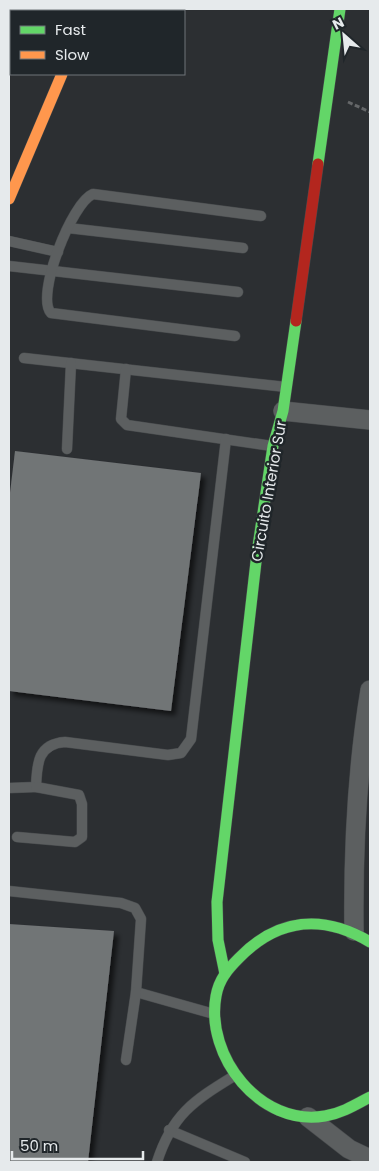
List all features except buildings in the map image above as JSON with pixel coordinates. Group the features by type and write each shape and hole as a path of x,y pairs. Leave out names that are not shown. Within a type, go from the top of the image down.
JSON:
{"street":[{"name":"Circuito Interior Sur","path":"225,974 218,940 217,902 256,553 273,446 283,412 340,9"},
{"path":"10,188 62,75"},
{"path":"283,412 370,420"},
{"path":"354,931 353,874 356,825 363,732 370,690"},
{"path":"370,942 354,931 328,923 300,923 274,931 250,945 225,974 219,988 214,1014 222,1054 234,1076 248,1093 266,1105 286,1113 308,1117 334,1114 360,1105 370,1097"},
{"path":"308,1117 349,1149 370,1159"}],"lane":[{"path":"235,336 51,313 46,306 51,271 68,228 88,196 100,193 261,216"},
{"path":"68,228 243,248"},
{"path":"9,241 58,252"},
{"path":"9,266 238,292"},
{"path":"24,358 286,387"},
{"path":"67,449 72,363"},
{"path":"126,370 121,418 127,425 273,446"},
{"path":"36,787 37,762 41,754 56,743 65,742 168,755 181,753 188,745 191,739 226,439"},
{"path":"9,788 36,787 79,795 82,804 82,837 75,842 16,837"},
{"path":"9,891 121,902 135,908 141,918 136,992 126,1060"},
{"path":"136,992 214,1014"},
{"path":"157,1162 169,1130 199,1098 234,1076"},
{"path":"169,1130 245,1162"}],"traffic: fast":[{"path":"318,164 340,9"},
{"path":"225,974 218,940 217,902 257,553 273,446 283,411 296,321"},
{"path":"370,942 335,927 318,924 302,924 285,928 269,935 254,945 224,975 216,996 215,1019 219,1042 229,1063 242,1083 259,1099 279,1110 301,1116 325,1116 343,1111 370,1097"}],"traffic: slow":[{"path":"9,199 62,75"}],"traffic: jam":[{"path":"296,321 318,164"}]}
